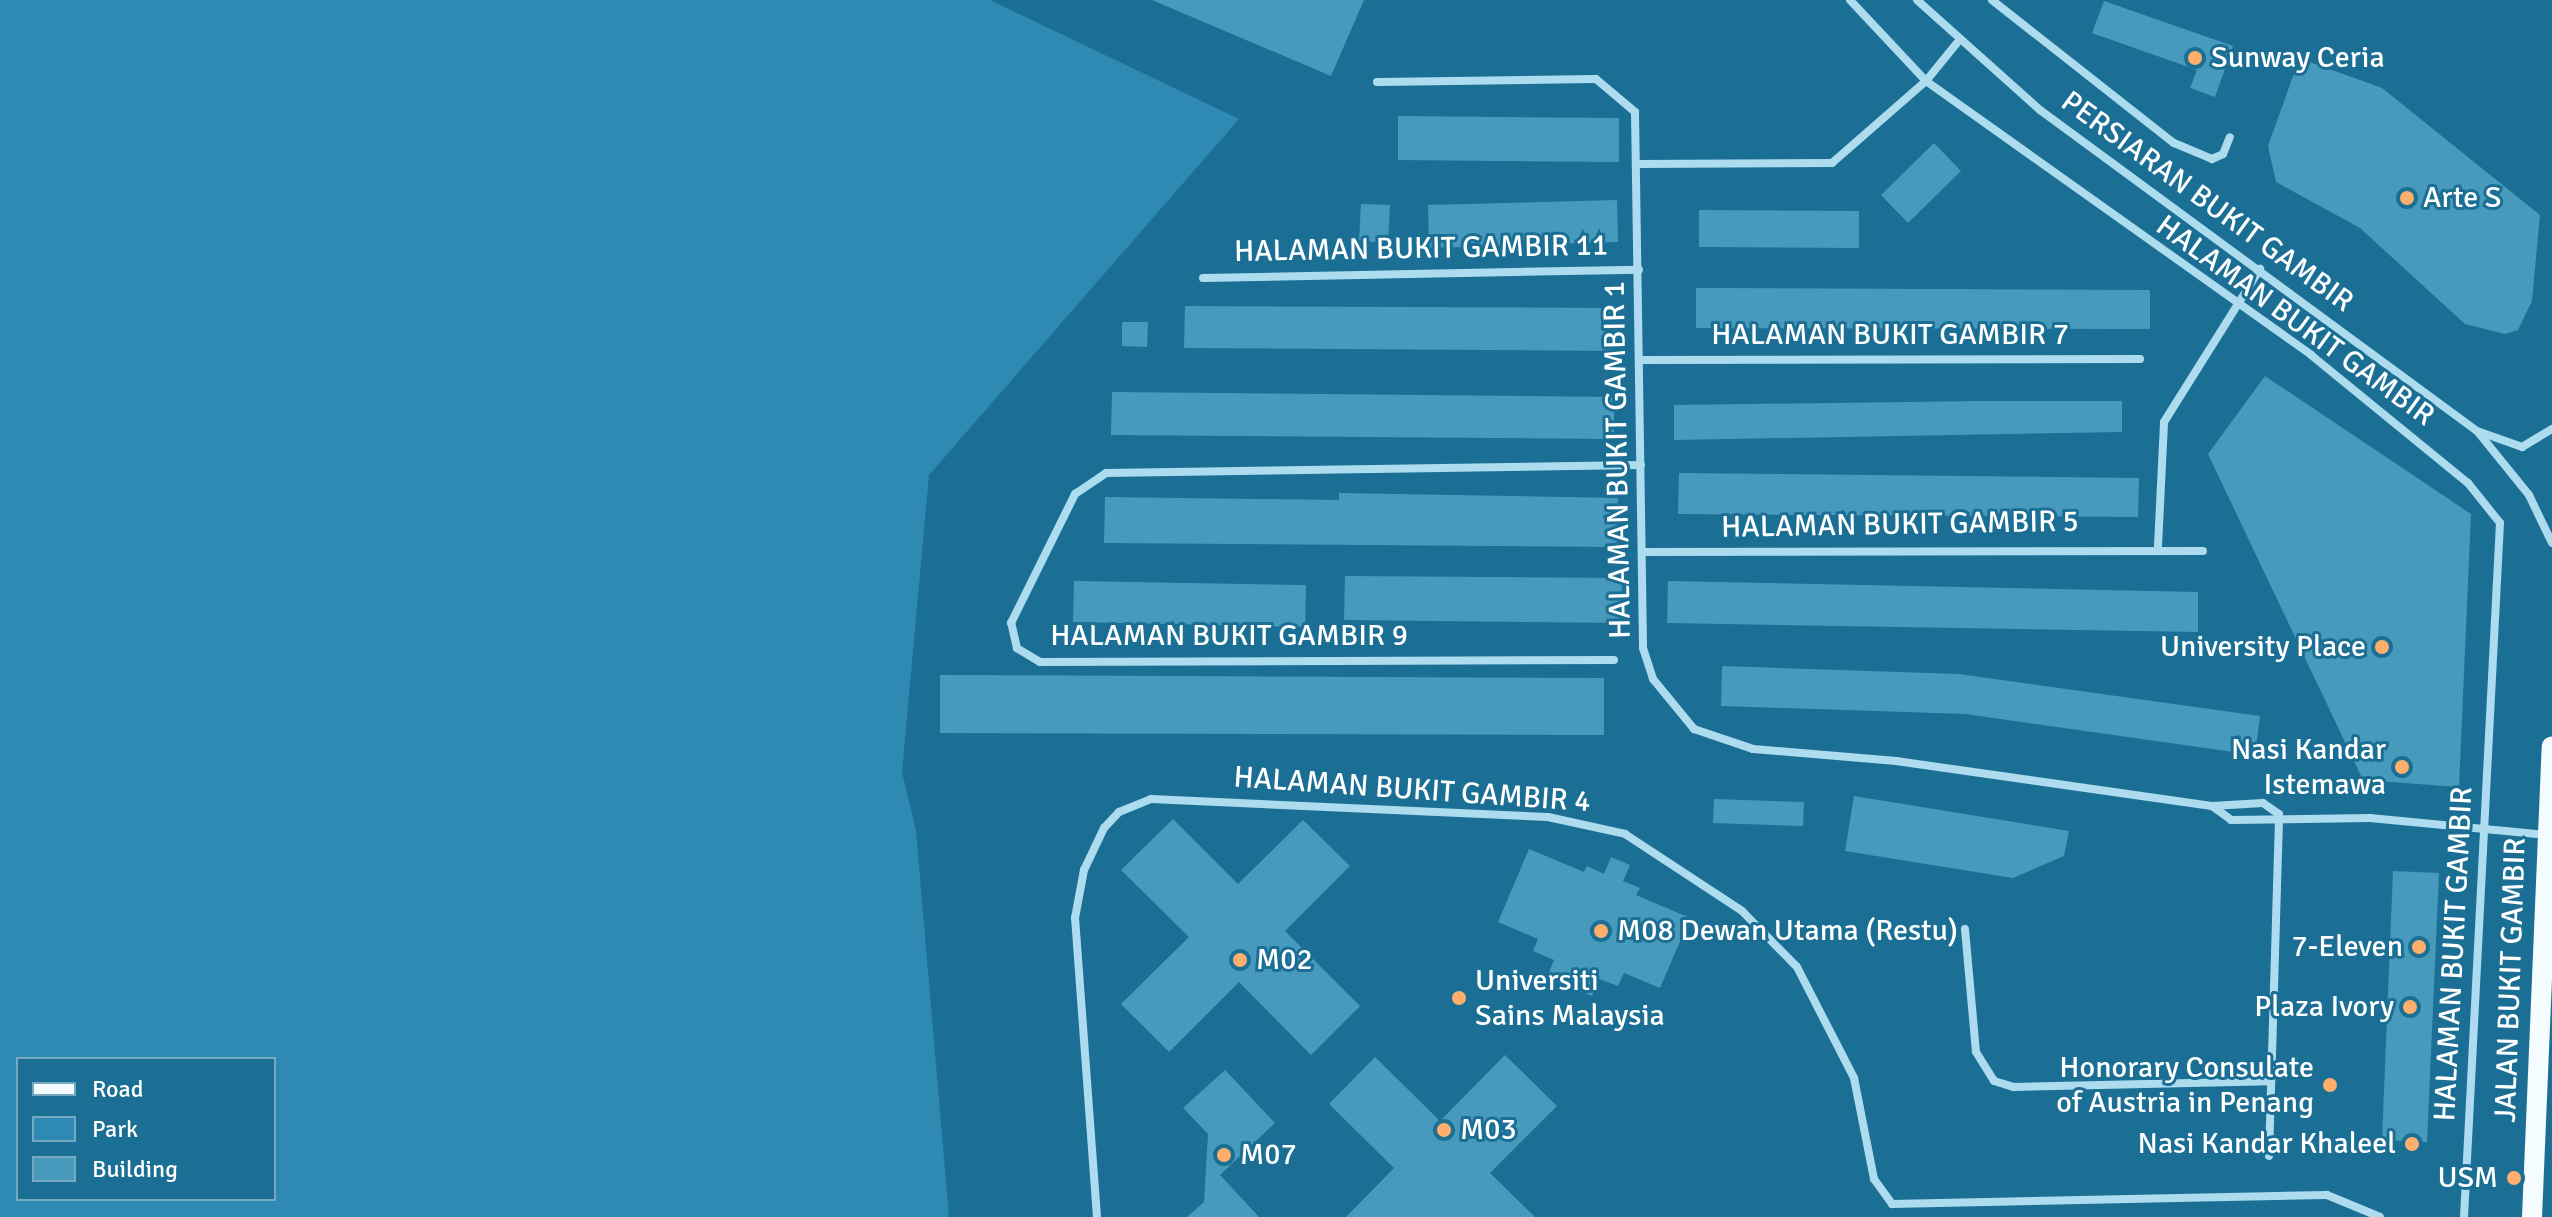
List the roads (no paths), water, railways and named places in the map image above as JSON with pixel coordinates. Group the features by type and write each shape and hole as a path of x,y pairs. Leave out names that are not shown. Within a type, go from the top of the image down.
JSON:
{"main road":[{"name":"JALAN BUKIT GAMBIR","path":"2532,1217 2552,746"}],"street":[{"name":"HALAMAN BUKIT GAMBIR","path":"1850,0 1926,81 2392,419 2468,483 2500,523 2464,1217"},
{"name":"PERSIARAN BUKIT GAMBIR","path":"1917,0 1957,43 2477,431 2529,495 2552,543"},
{"name":"PERSIARAN BUKIT GAMBIR","path":"1992,0 2174,143 2212,159 2223,154 2230,137"},
{"path":"1638,164 1832,163 1926,81 1957,43"},
{"name":"HALAMAN BUKIT GAMBIR 1","path":"1377,82 1604,81 1635,112 1643,648 1653,679 1670,706 1718,743 2212,806 2263,803 2279,814"},
{"path":"2158,546 2164,422 2260,269"},
{"name":"HALAMAN BUKIT GAMBIR 11","path":"1203,278 1639,270"},
{"name":"HALAMAN BUKIT GAMBIR 7","path":"1640,360 2140,359"},
{"name":"PERSIARAN BUKIT GAMBIR","path":"2477,431 2522,447 2552,429"},
{"name":"HALAMAN BUKIT GAMBIR 9","path":"1614,660 1040,662 1017,648 1011,623 1075,494 1106,473 1641,465"},
{"name":"HALAMAN BUKIT GAMBIR 5","path":"1642,552 2158,546 2203,551"},
{"name":"HALAMAN BUKIT GAMBIR 4","path":"1097,1217 1075,918 1084,870 1104,828 1119,812 1151,799 1548,817 1625,834 1742,911 1797,967 1854,1078 1879,1194 1910,1206 2327,1195 2380,1217"},
{"name":"HALAMAN BUKIT GAMBIR 1","path":"2212,806 2231,820 2279,814 2547,835"},
{"path":"2269,1156 2279,814"},
{"path":"1965,929 1976,1052 1994,1081 2014,1087 2270,1081"}],"place":[{"name":"Sunway Ceria","path":"2195,58"},
{"name":"Arte S","path":"2407,198"},
{"name":"University Place","path":"2382,647"},
{"name":"Nasi Kandar Istemawa","path":"2402,767"},
{"name":"M08 Dewan Utama (Restu)","path":"1601,931"},
{"name":"7-Eleven","path":"2419,947"},
{"name":"M02","path":"1240,960"},
{"name":"Universiti Sains Malaysia","path":"1459,998"},
{"name":"Plaza Ivory","path":"2410,1007"},
{"name":"Honorary Consulate of Austria in Penang","path":"2330,1085"},
{"name":"M03","path":"1444,1130"},
{"name":"Nasi Kandar Khaleel","path":"2412,1144"},
{"name":"M07","path":"1224,1155"},
{"name":"USM","path":"2514,1178"}]}
